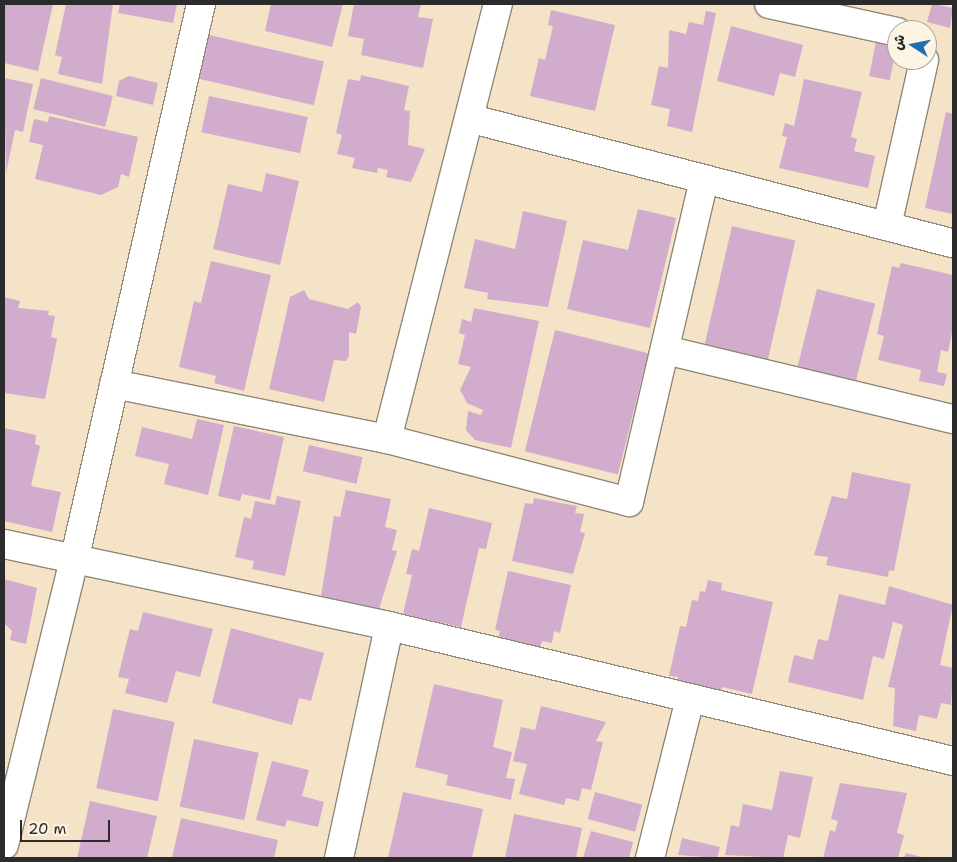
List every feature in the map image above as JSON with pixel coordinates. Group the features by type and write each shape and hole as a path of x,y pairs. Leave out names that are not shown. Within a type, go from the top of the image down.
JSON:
{"street":[{"path":"4,845 74,562 201,4"},
{"path":"387,439 472,120 498,4"},
{"path":"769,4 887,30"},
{"path":"887,226 922,70"},
{"path":"472,120 953,243"},
{"path":"114,384 387,439 629,502 704,180"},
{"path":"665,350 953,419"},
{"path":"4,544 74,562 389,626 953,761"},
{"path":"339,858 389,626"},
{"path":"650,858 690,699"}],"building":[{"path":"4,4 53,4 38,71 4,63"},
{"path":"66,4 113,4 102,84 58,74 62,57 55,55"},
{"path":"120,4 177,4 173,23 118,13"},
{"path":"271,4 343,4 332,47 265,31"},
{"path":"354,4 421,4 418,17 433,19 423,68 361,55 364,39 348,36"},
{"path":"932,4 953,8 950,28 937,25 937,20 928,20"},
{"path":"551,10 615,25 595,111 530,96 539,58 545,60 553,26 548,25"},
{"path":"706,11 716,13 692,132 667,126 670,109 651,105 659,66 668,68 669,30 686,34 689,22 703,25"},
{"path":"731,26 803,45 795,77 780,73 774,96 717,81"},
{"path":"205,34 324,61 314,105 195,78"},
{"path":"876,41 887,43 887,70 892,70 890,80 869,76"},
{"path":"361,75 409,86 404,110 410,111 408,145 425,149 411,182 386,177 388,170 378,168 377,173 352,168 355,158 337,154 342,135 336,133 348,79 360,81"},
{"path":"129,76 158,83 153,105 116,96 119,81"},
{"path":"4,78 33,84 23,132 15,130 6,173"},
{"path":"41,78 113,96 105,127 33,109"},
{"path":"804,79 862,92 851,137 857,139 854,151 875,156 868,188 779,168 787,137 782,136 785,123 794,126"},
{"path":"209,96 308,117 300,153 201,132"},
{"path":"946,112 953,114 953,214 925,208"},
{"path":"49,116 138,137 129,177 121,174 118,187 101,195 35,179 43,145 29,142 34,119 48,122"},
{"path":"266,173 299,181 280,265 213,249 228,184 262,192"},
{"path":"638,209 676,218 650,328 567,309 583,240 628,250"},
{"path":"523,211 567,221 548,307 487,299 488,293 464,288 475,239 515,249"},
{"path":"732,226 795,241 768,360 704,346"},
{"path":"211,261 271,275 244,391 214,383 216,376 179,367 194,301 201,303"},
{"path":"901,263 953,275 953,328 948,352 941,350 937,372 947,374 944,386 919,381 921,370 878,360 884,336 877,334 892,266 899,268"},
{"path":"817,289 875,304 856,382 797,368"},
{"path":"304,290 309,299 348,309 358,302 361,307 356,334 349,332 349,356 346,361 334,360 324,402 269,389 290,297"},
{"path":"4,297 20,301 18,308 49,311 48,315 55,316 51,337 57,339 45,399 4,393"},
{"path":"474,308 539,321 511,448 475,440 466,430 468,411 481,415 483,410 467,403 460,390 471,367 458,364 465,335 459,333 462,319 471,322"},
{"path":"555,330 648,353 618,475 525,451"},
{"path":"197,419 224,425 208,495 164,484 169,464 135,456 142,427 192,439"},
{"path":"234,426 284,437 270,500 242,494 240,501 218,496"},
{"path":"4,428 36,435 35,444 40,446 31,486 61,492 52,532 4,521"},
{"path":"309,445 363,457 357,484 303,471"},
{"path":"852,472 911,484 894,571 889,570 888,577 826,565 828,557 814,555 832,496 847,499"},
{"path":"346,490 391,499 385,527 397,530 392,550 397,551 379,609 321,596 334,516 340,517"},
{"path":"277,496 301,501 285,576 252,569 254,561 235,557 244,517 251,519 255,501 275,505"},
{"path":"534,498 577,506 575,513 584,514 580,532 585,533 573,574 512,561 525,503 533,504"},
{"path":"429,508 492,523 486,549 479,548 461,627 403,614 412,575 406,574 412,549 419,551"},
{"path":"508,571 571,585 560,633 554,631 552,643 542,641 540,648 498,639 500,631 495,630"},
{"path":"4,579 37,588 26,644 10,640 12,631 4,623"},
{"path":"708,580 722,583 721,590 773,602 752,694 722,687 720,694 677,684 678,677 669,676 680,626 686,627 692,600 698,601 700,591 705,592"},
{"path":"889,586 953,605 940,665 953,668 951,705 941,703 937,719 919,715 916,731 893,726 895,688 888,687 903,625 893,622 884,659 873,656 863,700 788,682 794,655 813,660 818,639 828,641 839,594 885,605"},
{"path":"143,612 213,629 200,677 176,671 167,703 125,693 129,679 118,677 130,629 138,631"},
{"path":"231,628 324,653 311,701 299,698 292,725 212,703"},
{"path":"434,684 503,700 493,747 512,752 506,778 515,779 511,800 446,785 448,775 415,767"},
{"path":"541,706 606,722 596,741 603,742 591,790 582,788 579,801 566,798 564,805 519,794 527,764 513,761 521,727 535,730"},
{"path":"113,709 175,722 158,801 96,788"},
{"path":"194,739 259,753 244,820 180,806"},
{"path":"272,761 309,770 302,796 324,802 318,827 287,820 285,827 256,820"},
{"path":"780,771 813,777 800,838 788,835 783,858 725,855 731,825 739,827 743,804 772,810"},
{"path":"840,783 907,793 897,833 904,835 898,858 823,858 830,830 835,832 838,821 831,819"},
{"path":"403,792 483,809 472,858 388,858"},
{"path":"595,792 642,805 635,832 588,819"},
{"path":"90,801 157,816 147,858 77,858"},
{"path":"514,814 582,828 576,858 505,858"},
{"path":"181,818 278,840 274,858 172,858"},
{"path":"591,831 633,842 629,858 583,858"},
{"path":"682,838 720,847 717,858 678,855"},
{"path":"906,853 925,858 904,858"}]}
